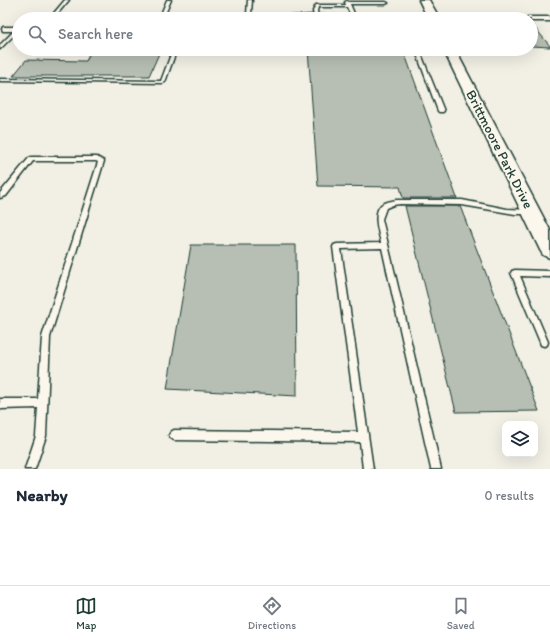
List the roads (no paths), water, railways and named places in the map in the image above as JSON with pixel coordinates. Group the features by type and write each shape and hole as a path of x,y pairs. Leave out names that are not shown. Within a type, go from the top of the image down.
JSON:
{"street":[{"path":"424,0 430,12"},
{"path":"538,19 550,20"},
{"name":"Brittmoore Park Drive","path":"453,56 550,250"}],"lane":[{"path":"58,12 67,0"},
{"path":"164,12 169,0"},
{"path":"249,12 250,0"},
{"path":"315,12 317,6 347,3 386,2"},
{"path":"0,48 12,36"},
{"path":"0,80 163,82 172,56"},
{"path":"420,56 441,111"},
{"path":"0,196 4,194 31,159 97,159 101,161 46,337 41,436 30,469"},
{"path":"436,469 379,219 383,207 392,202 468,203 499,211 520,214 532,212"},
{"path":"368,469 337,247 385,245"},
{"path":"544,342 515,274 550,274"},
{"path":"0,404 43,403"},
{"path":"174,435 364,437"}]}
